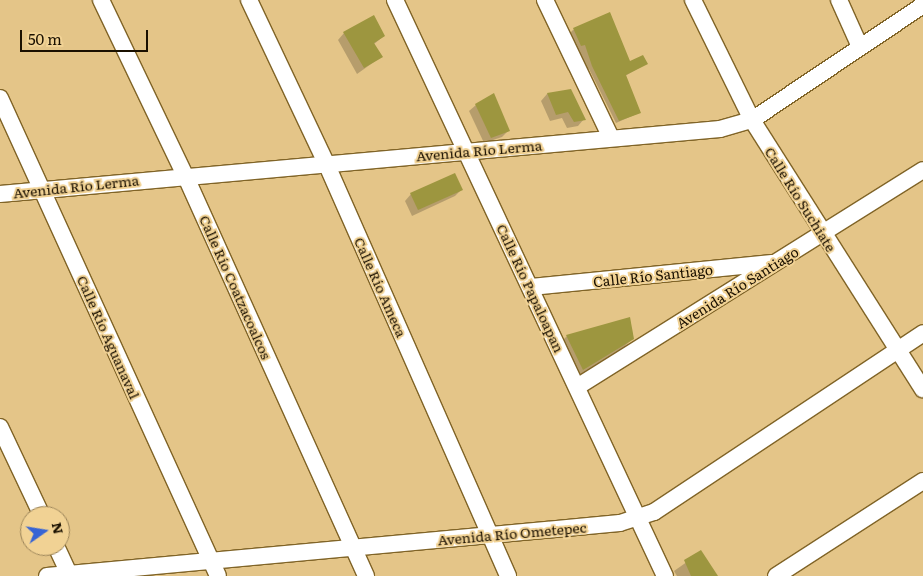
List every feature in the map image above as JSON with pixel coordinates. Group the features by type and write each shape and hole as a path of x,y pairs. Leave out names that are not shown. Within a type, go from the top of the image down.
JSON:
{"street":[{"name":"Calle Río Coatzacoalcos","path":"101,0 185,175 366,576"},
{"name":"Calle Río Ameca","path":"249,0 326,163 508,576"},
{"name":"Calle Río Papaloapan","path":"396,0 665,576"},
{"path":"545,0 611,138"},
{"name":"Calle Río Suchiate","path":"693,0 752,120 822,234 923,389"},
{"path":"839,0 860,47"},
{"name":"Avenida Río Lerma","path":"0,194 185,175 720,129 752,120 923,5"},
{"name":"Calle Río Aguanaval","path":"0,98 218,576"},
{"name":"Avenida Río Santiago","path":"577,387 923,170"},
{"name":"Calle Río Santiago","path":"530,287 776,262"},
{"name":"Avenida Río Ometepec","path":"47,576 620,523 654,512 923,333"},
{"path":"0,427 37,506"},
{"path":"776,576 923,481"},
{"path":"61,556 69,574"}],"building":[{"path":"610,12 630,61 643,55 648,64 626,75 641,113 619,121 592,66 585,45 581,46 573,28"},
{"path":"374,15 385,36 374,43 383,57 364,68 343,32"},
{"path":"571,89 586,120 574,122 568,112 556,115 547,93"},
{"path":"494,93 510,131 491,138 475,104"},
{"path":"455,173 463,190 418,210 410,193"},
{"path":"630,317 634,339 583,370 566,335"},
{"path":"701,550 718,576 691,576 684,560"}]}
